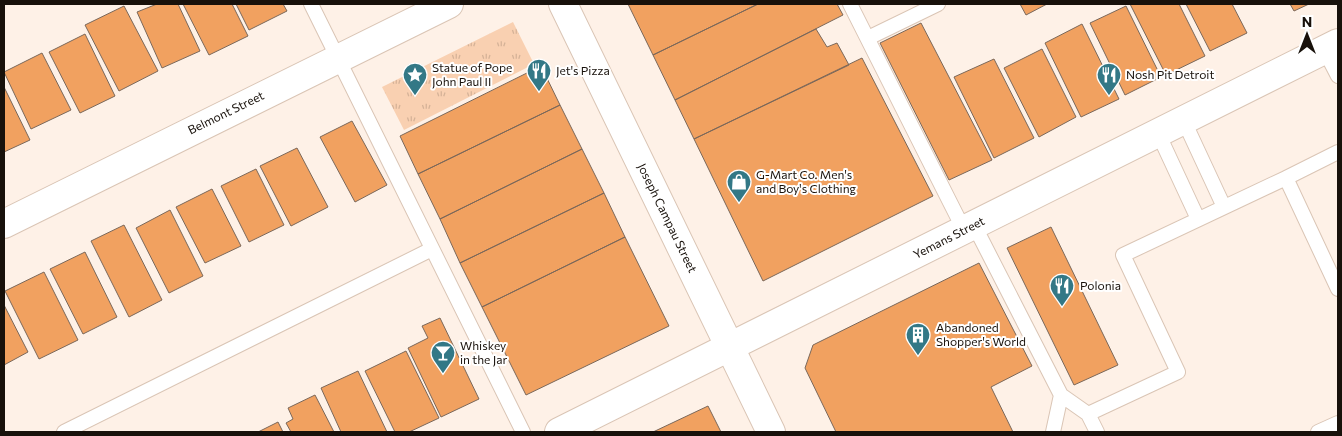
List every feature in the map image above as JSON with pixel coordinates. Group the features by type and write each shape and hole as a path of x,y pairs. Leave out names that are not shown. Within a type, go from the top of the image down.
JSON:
{"street":[{"name":"Belmont Street","path":"4,224 449,4"},
{"name":"Joseph Campau Street","path":"562,4 771,432"},
{"name":"Yemans Street","path":"559,432 1331,46"}],"lane":[{"path":"311,4 523,432"},
{"path":"850,4 969,228 1061,395 1088,414 1096,432"},
{"path":"868,38 938,4"},
{"path":"1331,46 1338,76"},
{"path":"1184,121 1224,207"},
{"path":"1158,133 1198,219"},
{"path":"1088,414 1178,372 1123,255 1338,152"},
{"path":"1286,178 1338,289"},
{"path":"64,432 432,250"},
{"path":"1054,432 1061,395"},
{"path":"1318,432 1338,423"}],"green space":[{"path":"513,22 534,64 404,130 382,87"}],"building":[{"path":"157,4 178,4 200,51 162,68 137,12"},
{"path":"183,4 232,4 248,36 209,55"},
{"path":"236,4 283,4 287,11 249,30"},
{"path":"628,4 758,4 653,55"},
{"path":"758,4 837,4 843,15 675,100 653,55"},
{"path":"1020,4 1047,4 1026,15"},
{"path":"1130,4 1179,4 1205,56 1166,75"},
{"path":"1186,4 1232,4 1247,33 1210,51"},
{"path":"1290,4 1309,4 1294,11"},
{"path":"124,6 158,71 119,91 85,25"},
{"path":"1126,6 1161,77 1125,95 1090,23"},
{"path":"921,23 992,160 949,180 880,43"},
{"path":"1082,24 1119,99 1081,117 1045,43"},
{"path":"816,29 827,47 837,43 849,65 694,139 675,100"},
{"path":"85,34 115,96 80,113 49,52"},
{"path":"1042,49 1076,117 1039,137 1004,68"},
{"path":"42,53 71,110 31,129 4,72"},
{"path":"862,58 933,196 763,281 694,139"},
{"path":"994,59 1034,138 994,158 954,77"},
{"path":"541,66 560,105 418,174 400,136"},
{"path":"4,87 30,140 4,152"},
{"path":"560,105 582,149 440,219 418,174"},
{"path":"352,121 387,185 355,202 320,137"},
{"path":"297,148 328,207 291,226 260,166"},
{"path":"582,149 604,193 460,263 440,219"},
{"path":"256,169 284,225 249,242 221,186"},
{"path":"212,189 241,246 205,263 176,207"},
{"path":"604,193 625,237 482,307 460,263"},
{"path":"170,210 203,276 169,293 136,228"},
{"path":"124,225 162,300 129,317 91,241"},
{"name":"Polonia","path":"1051,227 1118,365 1074,385 1007,248"},
{"path":"625,237 669,326 526,395 482,307"},
{"path":"85,252 117,317 83,334 50,269"},
{"name":"Abandoned Shopper's World","path":"979,263 1032,366 991,387 1013,432 836,432 805,368 813,345"},
{"path":"44,272 78,340 39,359 5,291"},
{"path":"4,305 28,352 4,365"},
{"path":"440,318 479,399 441,417 408,348 428,338 422,326"},
{"path":"406,351 439,418 409,432 395,432 365,371"},
{"path":"358,371 387,432 341,432 321,388"},
{"path":"315,395 334,432 291,432 286,423 293,419 288,408"},
{"path":"708,406 721,432 653,432"},
{"path":"278,422 283,432 258,432"}],"place":[{"name":"Jet's Pizza","path":"539,92"},
{"name":"Statue of Pope John Paul II","path":"415,96"},
{"name":"Nosh Pit Detroit","path":"1109,96"},
{"name":"G-Mart Co. Men's and Boy's Clothing","path":"739,203"},
{"name":"Polonia","path":"1062,307"},
{"name":"Abandoned Shopper's World","path":"918,356"},
{"name":"Whiskey in the Jar","path":"443,374"}]}
